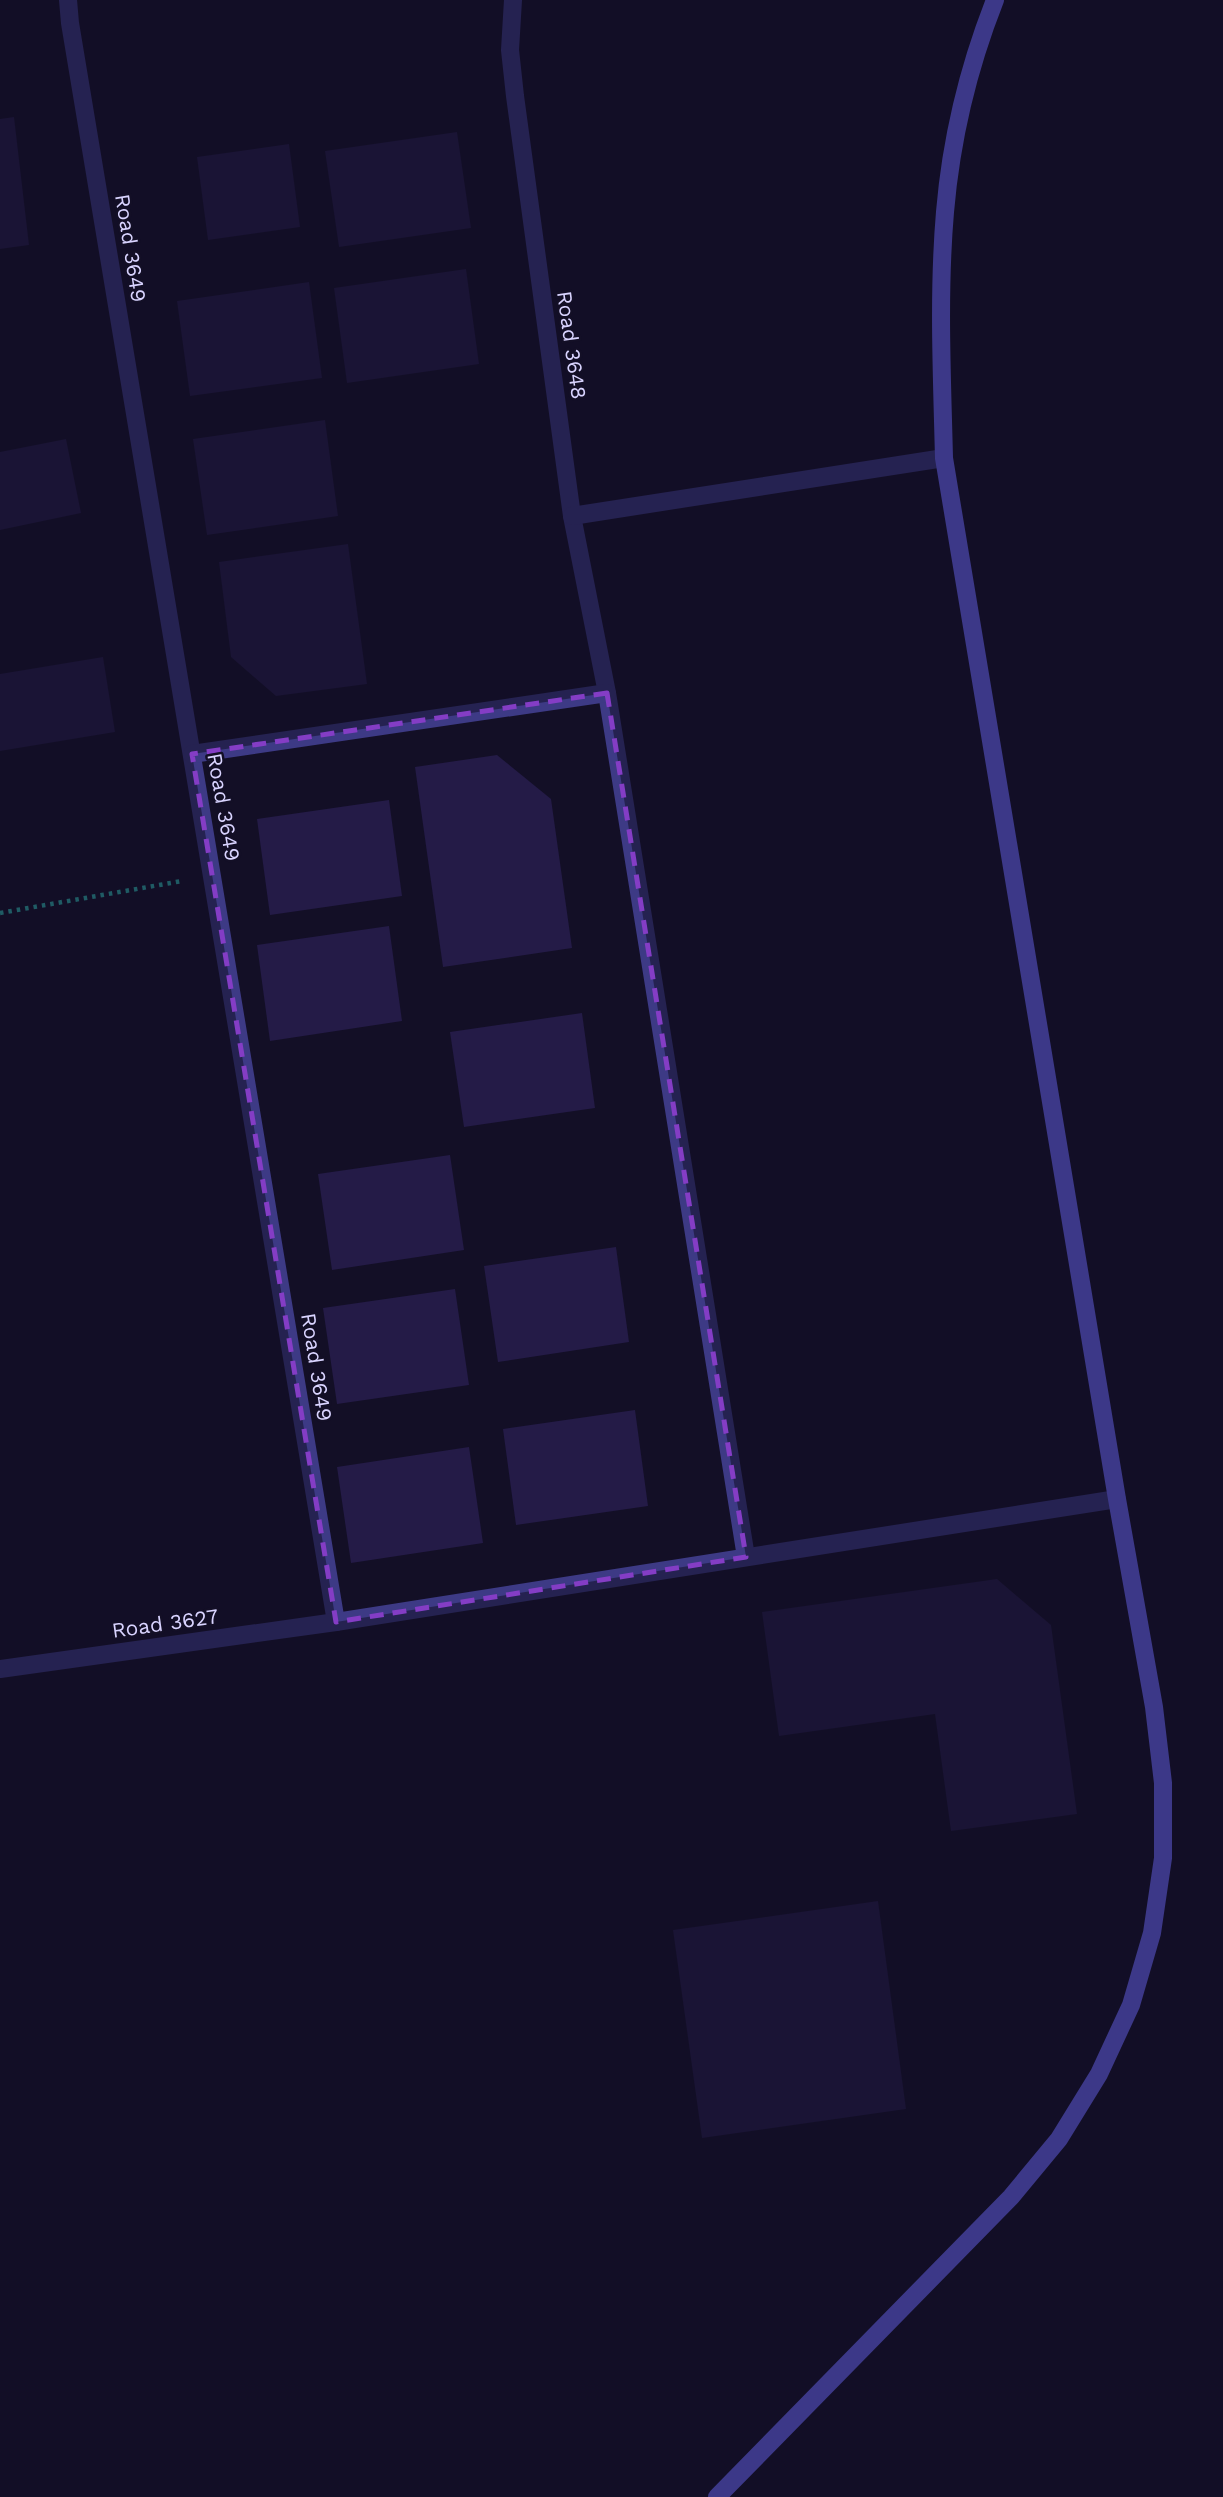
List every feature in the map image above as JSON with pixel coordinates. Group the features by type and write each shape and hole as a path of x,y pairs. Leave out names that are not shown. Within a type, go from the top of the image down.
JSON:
{"street":[{"name":"Road 3649","path":"68,0 336,1622"},
{"name":"Road 3648","path":"513,0 510,50 515,96 572,516 607,693 746,1558"},
{"path":"717,2497 1011,2197 1059,2139 1099,2074 1130,2005 1152,1933 1163,1858 1163,1783 1154,1707 944,458 941,303 945,210 959,119 984,29 995,0"},
{"path":"572,516 944,458"},
{"path":"192,754 607,693"},
{"name":"Road 3627","path":"0,1669 336,1622 1117,1499"}],"path":[{"path":"0,913 213,876"}],"highlighted area":[{"path":"607,693 746,1557 336,1622 192,754"}],"building":[{"path":"14,117 29,245 0,249 0,119"},
{"path":"457,132 471,228 339,247 325,151"},
{"path":"289,144 300,227 208,240 197,157"},
{"path":"466,269 479,364 347,383 334,288"},
{"path":"309,282 322,378 190,396 177,301"},
{"path":"325,420 338,516 207,535 193,439"},
{"path":"66,439 81,513 0,530 0,452"},
{"path":"348,544 367,684 276,696 231,657 219,562"},
{"path":"103,657 115,732 0,751 0,674"},
{"path":"497,755 551,799 572,948 443,967 415,767"},
{"path":"389,800 402,896 270,915 257,819"},
{"path":"389,926 402,1021 270,1041 257,945"},
{"path":"582,1013 595,1108 464,1127 450,1032"},
{"path":"450,1155 464,1250 332,1270 318,1174"},
{"path":"616,1247 629,1342 498,1362 484,1266"},
{"path":"455,1289 469,1385 337,1404 323,1308"},
{"path":"635,1410 648,1506 516,1525 503,1429"},
{"path":"469,1447 483,1543 351,1563 337,1467"},
{"path":"997,1579 1051,1625 1077,1814 951,1831 935,1714 779,1736 762,1612"},
{"path":"878,1901 906,2109 702,2138 673,1930"}]}
